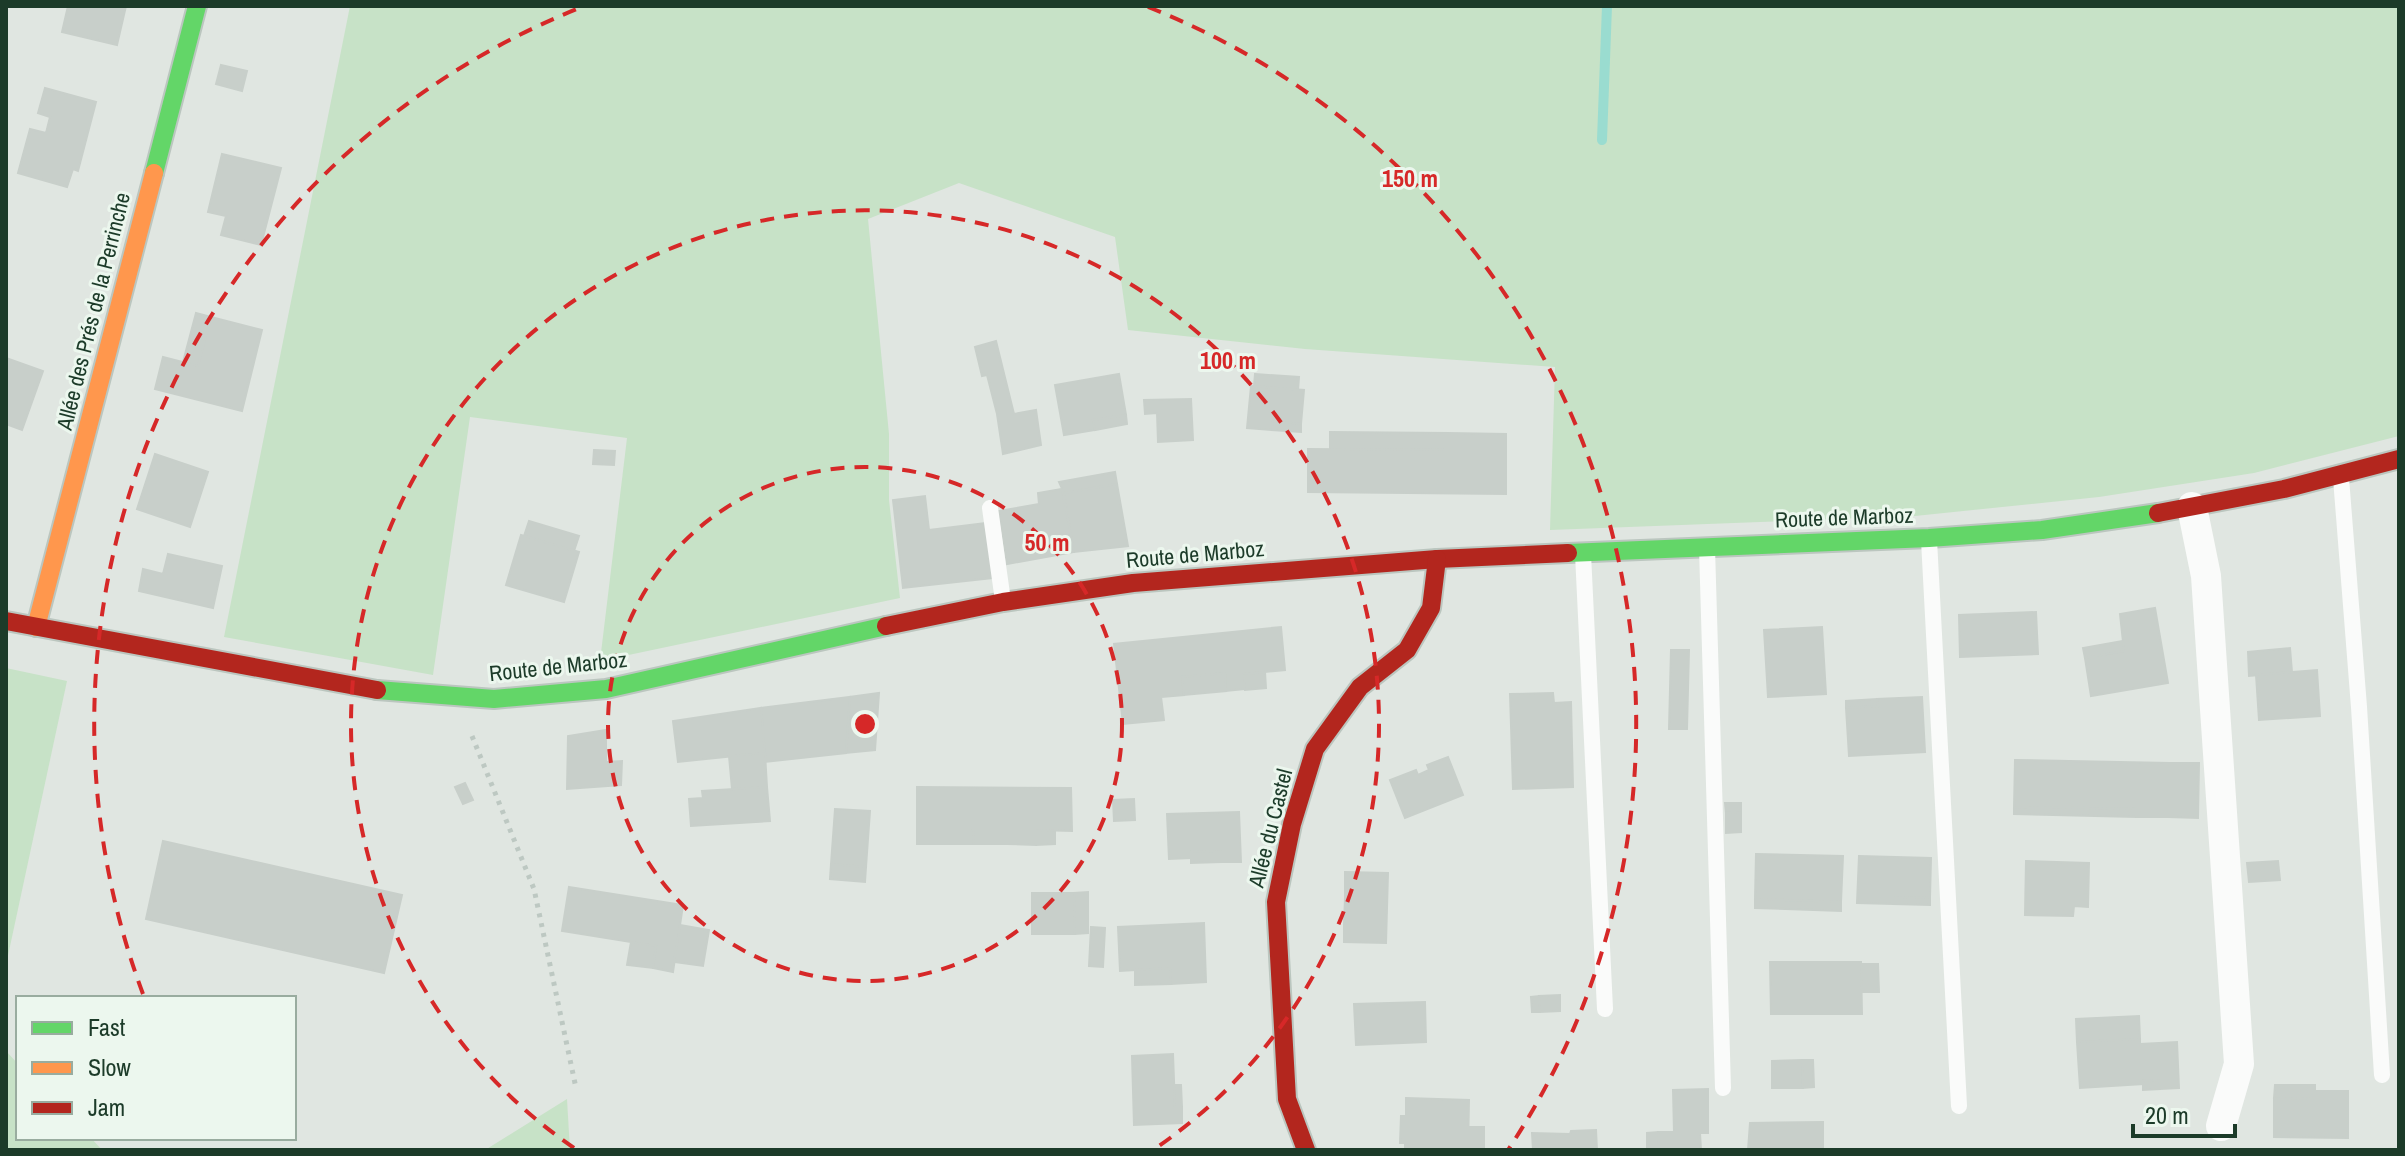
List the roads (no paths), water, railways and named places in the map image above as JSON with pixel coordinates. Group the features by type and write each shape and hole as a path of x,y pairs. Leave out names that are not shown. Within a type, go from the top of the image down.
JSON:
{"main road":[{"name":"Allée des Prés de la Perrinche","path":"36,627 197,6"},
{"name":"Route de Marboz","path":"6,621 385,691 494,699 606,689 1003,602 1133,583 1437,559 1929,538 2042,530 2192,507 2399,459"},
{"name":"Allée du Castel","path":"1306,1150 1287,1099 1276,902 1292,824 1315,749 1360,687 1407,650 1431,608 1437,559"}],"street":[{"path":"2192,507 2206,576 2239,1064 2221,1126"}],"lane":[{"path":"2340,474 2359,707 2382,1075"},
{"path":"990,508 1003,602"},
{"path":"1929,538 1959,1106"},
{"path":"1707,546 1723,1088"},
{"path":"1583,552 1605,1009"}],"waterway":[{"path":"1602,140 1607,6"}]}
